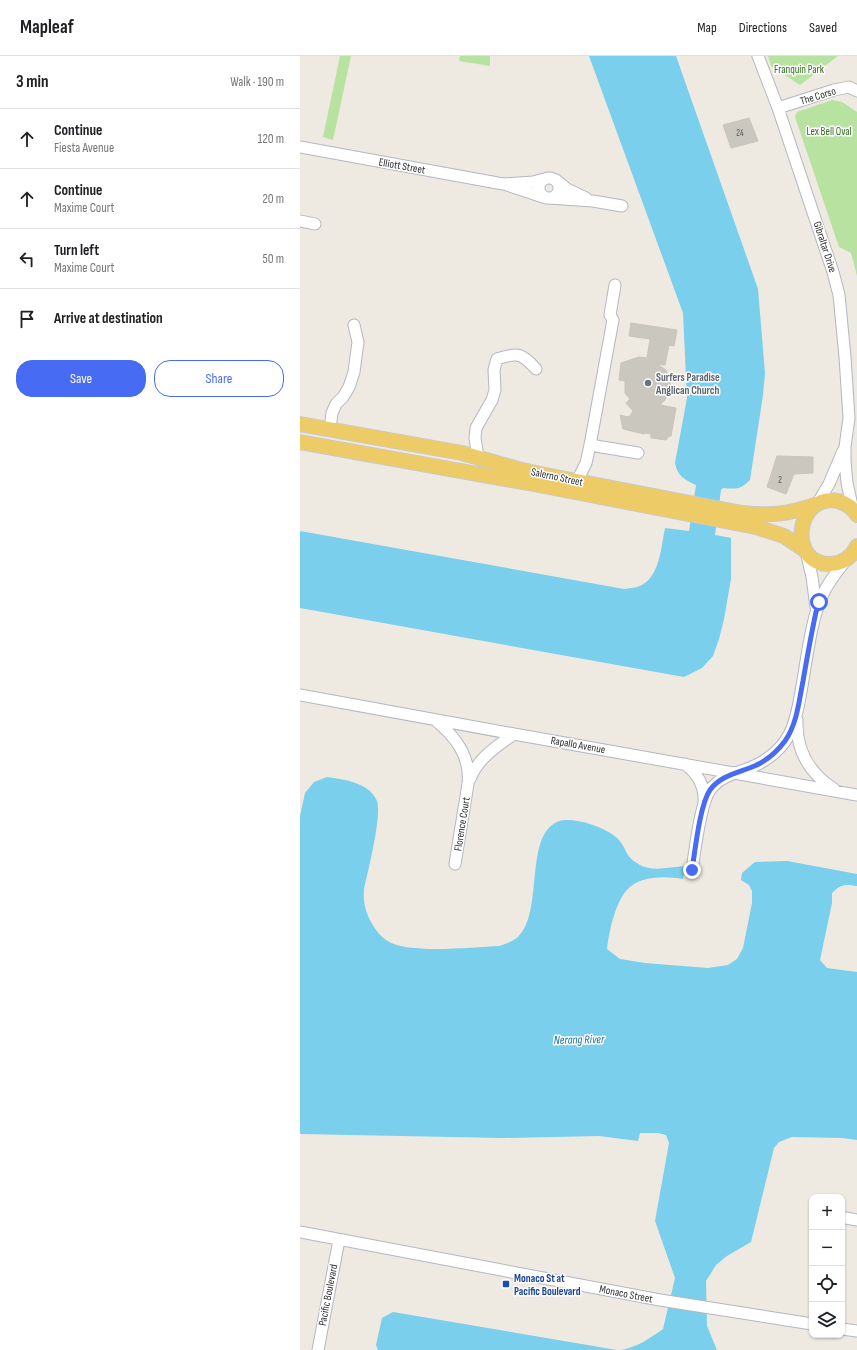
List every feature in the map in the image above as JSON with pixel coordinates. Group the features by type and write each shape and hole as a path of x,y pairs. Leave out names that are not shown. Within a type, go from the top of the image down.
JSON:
{"main road":[{"name":"Salerno Street","path":"300,424 462,453 576,487"},
{"name":"Salerno Street","path":"300,442 576,487 719,514 778,533 790,539 806,551 814,560 825,563 838,563 853,554"},
{"name":"Salerno Street","path":"719,514 778,515 791,513 825,501 836,500 844,503 856,512"},
{"path":"806,551 802,536 803,523 808,512 816,505"}],"street":[{"name":"Gibraltar Drive","path":"758,56 778,108 833,272 839,295 849,418 848,431 845,447 830,484 816,505"},
{"name":"The Corso","path":"778,108 834,90 849,87 857,91"},
{"name":"Elliott Street","path":"300,147 503,184 547,198 593,200 622,206"},
{"path":"550,178 556,180 559,185 559,191 556,196 547,198 541,194 539,189 540,183 544,179 550,178"},
{"name":"Elliott Street","path":"503,184 533,182 544,179"},
{"name":"Elliott Street","path":"556,180 570,191 593,200"},
{"path":"300,221 314,224"},
{"path":"576,487 586,463 590,445 612,320 610,315 614,285"},
{"path":"330,429 332,413 336,404 344,397 354,372 358,342 354,325"},
{"path":"478,457 475,438 476,428 492,400 495,390 494,370 497,359 516,354 526,358 536,369"},
{"path":"590,445 638,454"},
{"name":"Gibraltar Drive","path":"845,447 847,483 856,512"},
{"path":"806,551 812,577 816,612"},
{"path":"692,870 704,804 708,793 714,784 734,773 760,763 778,749 790,732 794,724 816,612 822,595 830,580 853,554"},
{"name":"Rapallo Avenue","path":"300,695 857,795"},
{"path":"798,705 797,731 803,756 817,777 836,791"},
{"name":"Florence Court","path":"435,719 452,735 461,747 468,766 468,784 455,864"},
{"name":"Florence Court","path":"468,784 476,766 485,755 514,734"},
{"path":"685,764 695,774 701,784 704,793 704,804"},
{"name":"Monaco Street","path":"300,1232 660,1300 809,1324"},
{"name":"Pacific Boulevard","path":"318,1350 339,1240"},
{"path":"845,1329 857,1331"}],"green space":[{"path":"340,56 351,56 333,140 323,137"},
{"path":"460,56 490,56 490,66 459,61"},
{"name":"Franquin Park","path":"768,56 838,56 800,85 771,66"},
{"name":"Lex Bell Oval","path":"832,100 842,102 857,112 857,276 851,253 839,247 795,117 797,112"}],"water":[{"path":"589,56 676,56 758,289 765,373 750,480 743,486 735,489 723,488 721,490 715,535 731,538 731,579 724,619 713,656 702,668 684,677 300,608 300,531 624,589 640,586 647,582 652,576 656,569 661,552 665,528 689,531 696,485 680,475 675,463 687,398 683,313"},
{"name":"Nerang River","path":"327,777 349,781 360,785 370,791 376,800 378,819 364,889 365,906 371,922 381,936 396,945 424,949 499,946 511,942 518,937 526,925 530,911 537,858 541,843 547,830 557,822 563,820 580,821 598,827 613,835 621,843 631,859 645,867 662,868 685,866 683,879 661,877 645,879 631,886 626,891 613,918 607,949 620,959 645,963 708,968 728,965 737,959 743,948 752,903 752,891 749,885 741,880 742,873 755,862 787,861 857,874 857,886 843,885 832,893 832,903 820,960 827,968 857,972 857,1140 843,1138 792,1137 779,1142 774,1148 751,1242 727,1256 716,1265 706,1281 707,1326 717,1350 621,1350 643,1342 663,1329 675,1278 655,1221 669,1143 666,1135 658,1133 640,1133 638,1141 599,1136 503,1138 300,1134 300,816 305,793 314,782"},
{"path":"393,1312 617,1350 378,1350 376,1345 382,1318"}],"building":[{"path":"749,118 758,141 731,148 723,125"},
{"name":"Surfers Paradise Anglican Church","path":"631,323 677,330 674,346 669,345 665,365 657,364 666,370 671,385 665,400 660,405 676,408 671,436 669,436 666,440 651,438 651,434 644,434 623,429 620,415 629,417 633,411 626,403 630,399 625,393 625,381 619,380 621,363 639,357 647,358 650,339 629,336"},
{"path":"777,456 813,457 813,473 794,474 786,494 767,487"}],"place":[{"name":"Surfers Paradise Anglican Church","path":"648,383"},
{"name":"Monaco St at Pacific Boulevard","path":"506,1284"}],"route":[{"path":"692,870 706,796 714,784 724,777 760,763 774,754 785,740 794,724 819,602"}]}
